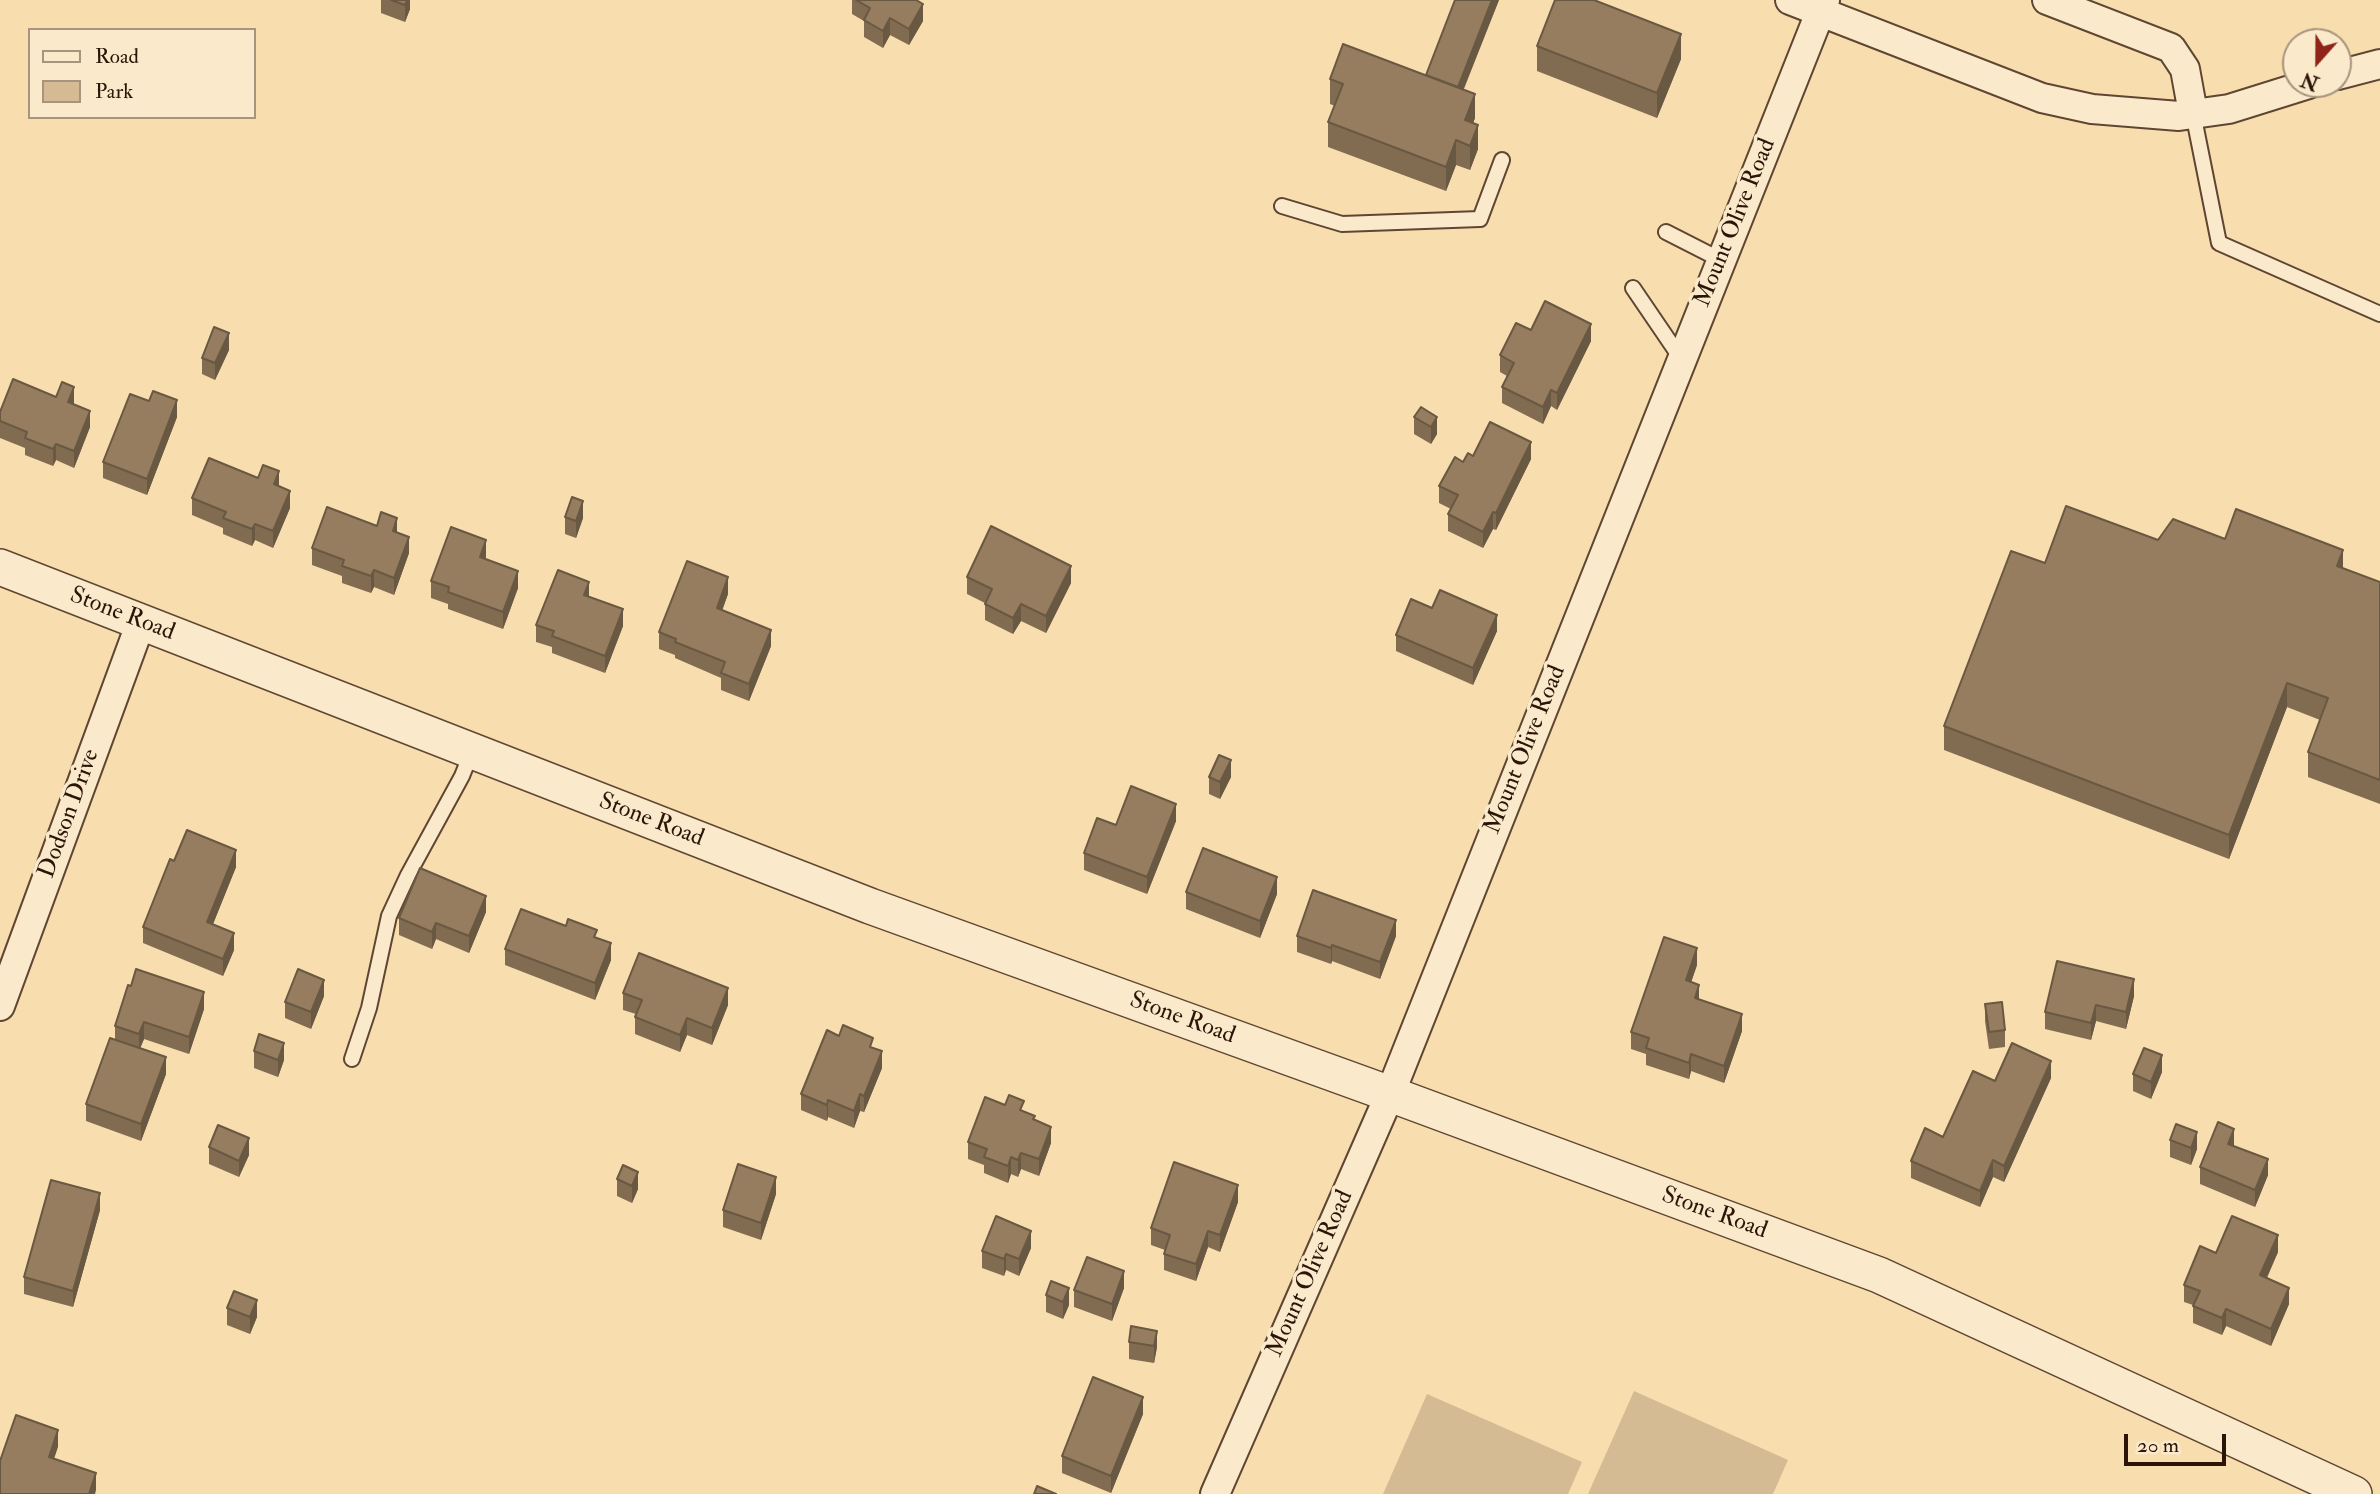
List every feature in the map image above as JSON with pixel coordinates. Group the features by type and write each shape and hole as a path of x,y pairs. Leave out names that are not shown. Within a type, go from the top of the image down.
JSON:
{"street":[{"path":"1790,0 1822,6 2042,98 2092,109 2179,116 2229,109 2282,92"},
{"path":"2047,0 2171,48 2185,69 2193,113"},
{"name":"Mount Olive Road","path":"1215,1494 1390,1094 1822,6"},
{"path":"2352,71 2380,64"},
{"name":"Stone Road","path":"0,567 864,904 1390,1094 1879,1275 2354,1494"},
{"name":"Dodson Drive","path":"0,1006 141,622"}],"lane":[{"path":"2193,113 2219,243 2380,314"},
{"path":"1282,206 1342,224 1480,219 1502,160"},
{"path":"1666,232 1721,260"},
{"path":"1633,288 1682,359"},
{"path":"352,1059 369,1008 389,916 408,875 463,776 472,751"}],"green space":[{"path":"1634,1391 1788,1460 1773,1494 1588,1494"},
{"path":"1427,1394 1582,1462 1568,1494 1383,1494"}],"building":[{"path":"391,0 407,0 405,5"},
{"path":"856,0 916,0 923,4 909,29 890,18 883,31 864,20 870,8"},
{"path":"1455,0 1492,0 1458,87 1426,75"},
{"path":"1555,0 1594,0 1681,34 1657,93 1537,46"},
{"path":"1343,44 1475,94 1465,120 1478,125 1470,146 1456,140 1446,167 1328,122 1343,84 1330,79"},
{"path":"1545,301 1591,324 1557,393 1551,390 1543,407 1502,387 1514,363 1500,355 1516,323 1531,330"},
{"path":"214,327 229,333 215,363 202,358"},
{"path":"13,379 56,397 62,382 74,387 68,402 90,411 74,451 56,444 53,449 25,438 27,432 0,421 0,412"},
{"path":"153,391 177,400 147,479 103,462 130,394 149,401"},
{"path":"1421,407 1437,417 1431,427 1414,417"},
{"path":"1490,422 1531,442 1496,513 1493,512 1483,532 1448,514 1458,495 1439,486 1455,457 1463,462 1468,453 1473,456"},
{"path":"209,458 258,478 263,465 279,471 274,484 290,491 273,531 255,524 252,529 223,518 226,512 192,498"},
{"path":"572,497 583,501 576,521 565,517"},
{"path":"2066,506 2158,540 2173,519 2225,539 2236,509 2343,550 2337,566 2380,582 2380,780 2308,752 2328,698 2287,683 2229,835 1944,726 2011,551 2045,563"},
{"path":"327,507 377,526 381,512 397,518 393,531 409,537 394,578 374,570 371,576 342,566 344,560 312,548"},
{"path":"991,526 1071,566 1046,616 1021,604 1013,618 985,604 992,589 967,577"},
{"path":"451,527 486,540 480,557 518,571 503,612 448,592 449,587 431,581"},
{"path":"687,561 728,577 717,608 771,630 749,684 721,673 725,662 675,642 676,639 659,632"},
{"path":"558,570 589,582 584,595 623,609 605,656 552,636 554,631 536,625"},
{"path":"1440,590 1497,615 1473,668 1396,635 1411,599 1432,608"},
{"path":"1219,755 1231,760 1220,782 1209,777"},
{"path":"1131,786 1176,804 1147,877 1084,853 1097,818 1116,825"},
{"path":"187,830 236,850 207,922 234,933 223,959 143,927 170,859 174,861"},
{"path":"1203,848 1277,877 1260,921 1186,892"},
{"path":"420,868 486,896 469,936 436,923 432,932 399,918"},
{"path":"1313,890 1396,920 1380,962 1297,936"},
{"path":"521,909 566,926 568,919 597,930 594,937 611,943 595,983 505,949"},
{"path":"1664,937 1697,948 1686,980 1699,985 1695,998 1742,1014 1724,1066 1691,1054 1689,1063 1646,1048 1649,1038 1631,1032"},
{"path":"639,953 728,988 712,1028 687,1018 680,1035 635,1017 642,1000 623,993"},
{"path":"2057,961 2134,979 2126,1012 2096,1005 2091,1023 2045,1012"},
{"path":"136,969 204,992 189,1037 144,1022 139,1034 115,1026"},
{"path":"298,969 324,980 311,1012 285,1002"},
{"path":"2002,1002 2005,1030 1989,1032 1985,1004"},
{"path":"843,1025 873,1038 870,1047 882,1051 864,1096 860,1094 854,1111 828,1100 827,1105 801,1094 827,1030 839,1036"},
{"path":"259,1034 284,1043 278,1060 254,1051"},
{"path":"110,1038 166,1057 141,1124 86,1104"},
{"path":"2012,1043 2051,1061 2004,1166 1993,1160 1980,1191 1911,1161 1925,1128 1943,1137 1973,1071 1995,1081"},
{"path":"2144,1048 2162,1055 2151,1082 2133,1074"},
{"path":"1009,1095 1024,1101 1020,1110 1051,1127 1039,1159 1021,1153 1018,1160 1011,1157 1008,1166 984,1157 987,1149 968,1142 985,1097 1005,1105"},
{"path":"2218,1122 2234,1129 2228,1144 2268,1159 2255,1190 2200,1167"},
{"path":"2176,1124 2197,1132 2191,1148 2170,1140"},
{"path":"218,1125 249,1138 239,1161 209,1147"},
{"path":"1174,1162 1238,1185 1220,1235 1208,1231 1196,1264 1164,1254 1170,1235 1151,1228"},
{"path":"738,1164 776,1177 761,1223 723,1210"},
{"path":"623,1165 638,1172 632,1186 617,1179"},
{"path":"51,1180 100,1193 73,1291 24,1277"},
{"path":"996,1216 1031,1231 1019,1259 1006,1254 1004,1259 982,1251"},
{"path":"2232,1216 2278,1235 2260,1275 2289,1288 2271,1329 2226,1309 2222,1318 2193,1306 2200,1291 2184,1285 2200,1246 2216,1253"},
{"path":"1087,1257 1124,1271 1112,1304 1074,1290"},
{"path":"1051,1281 1069,1288 1063,1302 1046,1295"},
{"path":"234,1291 257,1300 250,1317 227,1308"},
{"path":"1131,1326 1157,1331 1154,1346 1129,1342"},
{"path":"1093,1377 1143,1397 1111,1476 1062,1456"},
{"path":"16,1415 58,1430 49,1457 96,1473 89,1494 0,1494 0,1461"},
{"path":"1037,1486 1056,1494 1034,1494"}]}
